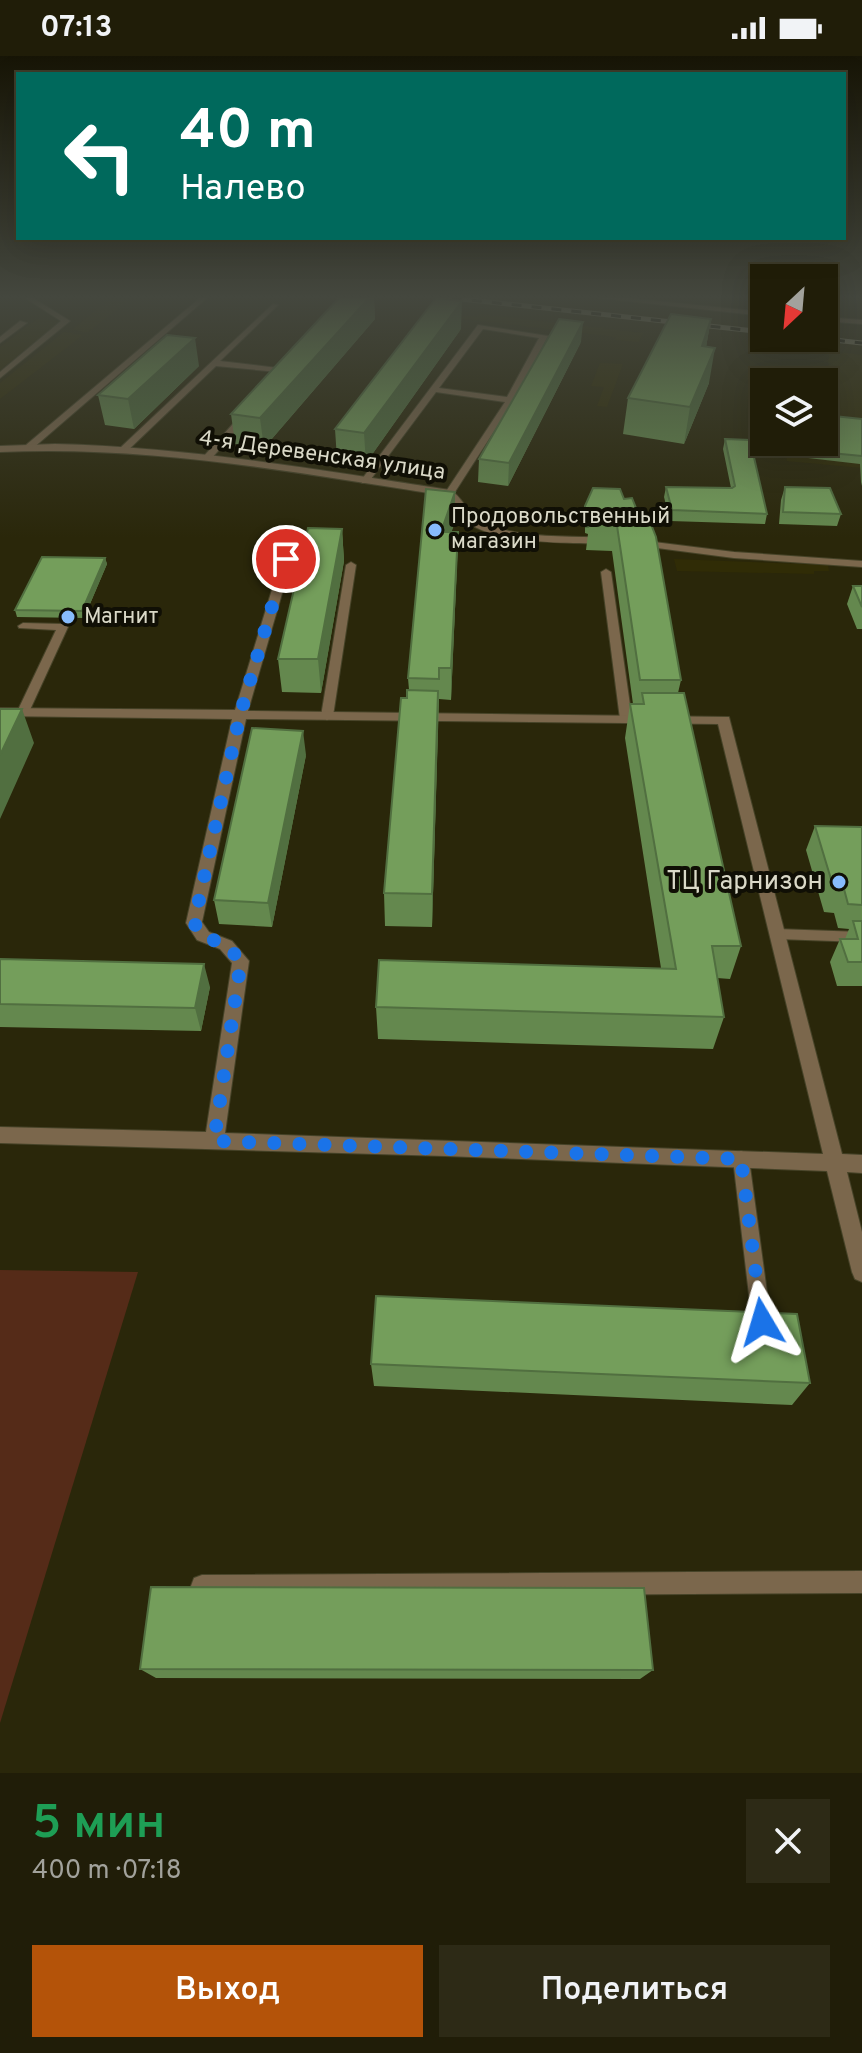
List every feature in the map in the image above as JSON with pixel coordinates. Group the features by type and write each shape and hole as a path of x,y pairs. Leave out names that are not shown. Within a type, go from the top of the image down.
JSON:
{"street":[{"name":"4-я Деревенская улица","path":"0,449 29,447 122,451 207,458 450,493 459,502 463,513 479,524 501,532 862,564"},
{"path":"214,1141 241,961 226,945 203,936 194,923 240,715 286,559"},
{"path":"0,712 724,720 862,1272"},
{"path":"0,1135 862,1164"}],"lane":[{"path":"29,447 110,378"},
{"path":"122,451 197,378"},
{"path":"276,382 280,378"},
{"path":"365,481 441,378"},
{"path":"450,493 522,378"},
{"path":"433,389 510,400"},
{"path":"207,458 256,403"},
{"path":"327,716 351,565"},
{"path":"606,572 626,719"},
{"path":"23,626 63,627 23,712"},
{"path":"777,934 862,937"},
{"path":"731,1321 762,1322 741,1159"},
{"path":"202,1586 862,1582"}],"shaded area":[{"path":"6,378 27,378 0,399 0,383"},
{"path":"594,378 618,378 607,407 597,406 604,387 591,386"},
{"path":"838,378 862,378 862,468 787,461 786,456 838,456"},
{"path":"674,559 828,565 829,571 814,571 814,574 677,571"},
{"path":"0,1270 138,1272 0,1723"}],"building":[{"path":"117,378 151,378 128,399 98,395"},
{"path":"264,378 296,378 260,418 231,414"},
{"path":"374,378 405,378 364,433 335,429"},
{"path":"525,378 554,378 509,463 479,459"},
{"path":"638,378 702,378 690,407 628,398"},
{"path":"838,416 862,419 862,456 838,454"},
{"path":"725,439 750,440 750,456 754,456 767,514 672,510 666,487 732,488 735,486"},
{"path":"785,487 830,488 841,514 783,512"},
{"path":"593,488 620,489 624,499 632,498 640,518 590,514 586,527 585,506"},
{"path":"426,489 455,492 441,532 458,532 451,668 439,668 439,679 408,678"},
{"path":"590,514 649,519 656,537 681,680 640,680 616,519 590,518"},
{"path":"308,528 342,529 318,659 278,659"},
{"path":"42,557 105,558 82,611 15,610"},
{"path":"853,586 862,586 862,607"},
{"path":"407,690 438,691 432,894 384,893 401,698 407,698"},
{"path":"642,693 684,693 741,946 712,946 724,1017 376,1007 379,960 676,969 630,704 644,704"},
{"path":"0,709 22,709 0,755"},
{"path":"252,728 303,731 268,903 214,900"},
{"path":"815,826 862,827 862,905 848,904 844,889 834,889"},
{"path":"853,921 862,921 862,962 848,962 840,939 858,939"},
{"path":"0,959 204,964 195,1008 0,1004"},
{"path":"376,1296 797,1314 810,1383 371,1364"},
{"path":"151,1587 644,1588 653,1670 140,1669"}],"place":[{"name":"Продовольственный магазин","path":"435,530"},
{"name":"Магнит","path":"68,617"},
{"name":"ТЦ Гарнизон","path":"839,882"}],"route":[{"path":"286,559 240,715 194,923 203,936 226,945 241,961 214,1141 741,1159 762,1322"}]}
